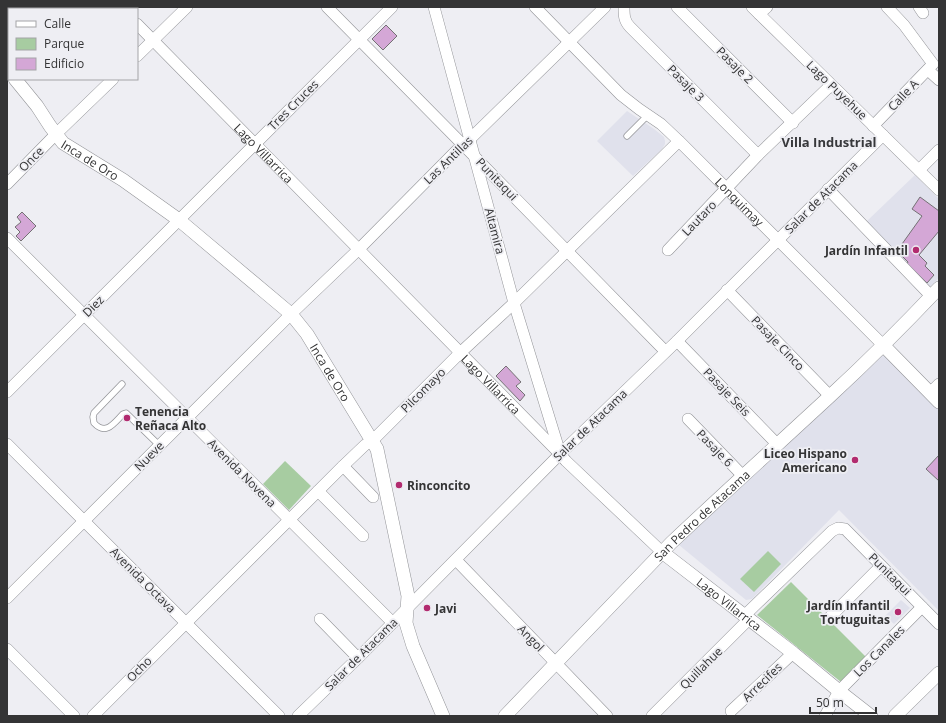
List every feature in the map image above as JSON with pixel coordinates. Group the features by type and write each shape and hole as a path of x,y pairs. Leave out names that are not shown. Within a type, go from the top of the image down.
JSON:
{"street":[{"path":"138,55 187,7"},
{"name":"Punitaqui","path":"327,7 466,142 474,156 666,351"},
{"name":"Tres Cruces","path":"179,220 392,7"},
{"path":"434,7 466,142"},
{"name":"Lonquimay","path":"535,7 621,95 638,109 661,124 679,141 883,345 936,393"},
{"name":"Las Antillas","path":"292,314 605,7"},
{"name":"Pasaje 3","path":"624,7 626,22 630,27 758,155"},
{"name":"Pasaje 2","path":"677,7 793,123"},
{"path":"888,7 904,25 939,80"},
{"name":"Lago Puyehue","path":"759,9 832,85 939,190"},
{"name":"Lago Villarrica","path":"138,25 566,461 662,552 793,653 871,716"},
{"name":"Calle A","path":"874,126 930,67"},
{"name":"Inca de Oro","path":"16,80 37,106 63,143 123,180 179,220 292,314 307,334 377,449 408,596 406,623 411,641 443,716"},
{"name":"Once","path":"7,184 112,80"},
{"name":"Lautaro","path":"668,250 758,155 832,85"},
{"name":"Salar de Atacama","path":"298,716 456,560 560,454 677,341 883,135"},
{"name":"Pilcomayo","path":"186,622 343,466 365,445 372,441 460,353 514,303 679,141"},
{"path":"919,170 939,150"},
{"name":"Altamira","path":"474,156 514,303 560,454"},
{"path":"828,189 935,292"},
{"name":"Diez","path":"7,392 179,220"},
{"name":"Avenida Novena","path":"7,238 393,623"},
{"name":"Pasaje Cinco","path":"727,290 830,396"},
{"name":"San Pedro de Atacama","path":"505,716 662,552 830,396 935,292"},
{"name":"Nueve","path":"7,598 292,314"},
{"name":"Pasaje Seis","path":"677,341 777,444"},
{"name":"Pasaje 6","path":"688,419 743,476"},
{"name":"Avenida Octava","path":"7,444 279,716"},
{"path":"343,466 373,497"},
{"path":"318,491 363,536"},
{"name":"Punitaqui","path":"838,528 845,529 939,624"},
{"name":"Quillahue","path":"652,716 832,531 838,528"},
{"name":"Angol","path":"456,560 607,716"},
{"path":"828,619 881,566"},
{"name":"Los Canales","path":"825,716 839,691 922,607"},
{"path":"320,619 358,658"},
{"name":"Ocho","path":"93,716 186,622"},
{"path":"7,649 74,716"},
{"name":"Arrecifes","path":"731,712 793,653"},
{"path":"895,716 939,673"}],"lane":[{"path":"627,136 648,115"},
{"path":"122,384 94,414 94,423 100,428 109,428 126,413 160,446"}],"shaded area":[{"path":"627,111 654,129 664,137 665,141 662,149 633,176 597,141"},
{"name":"Jardín Infantil","path":"915,175 939,199 939,278 929,288 866,222"},
{"name":"Liceo Hispano Americano","path":"882,356 886,356 939,409 939,611 839,510 752,599 746,600 679,545"},
{"name":"Jardín Infantil Tortuguitas","path":"901,600 910,608 894,624 885,616"}],"green space":[{"path":"285,461 311,486 289,510 263,484"},
{"path":"768,551 781,564 754,592 740,579"},
{"path":"791,582 866,657 841,682 757,615"}],"building":[{"path":"386,25 397,36 383,50 372,39"},
{"path":"920,197 939,211 939,231 919,255 927,263 925,266 934,275 927,283 907,264 908,262 897,251 922,216 912,209"},
{"path":"22,212 36,226 21,241 16,236 20,232 15,227 21,222 17,217"},
{"path":"506,366 521,382 516,386 525,395 520,401 496,376"},
{"path":"939,455 939,481 926,469"}],"place":[{"name":"Jardín Infantil","path":"916,250"},
{"name":"Tenencia Reñaca Alto","path":"127,418"},
{"name":"Liceo Hispano Americano","path":"855,460"},
{"name":"Rinconcito","path":"399,485"},
{"name":"Javi","path":"427,608"},
{"name":"Jardín Infantil Tortuguitas","path":"898,612"}],"district":[{"name":"Villa Industrial","path":"829,142"}]}
